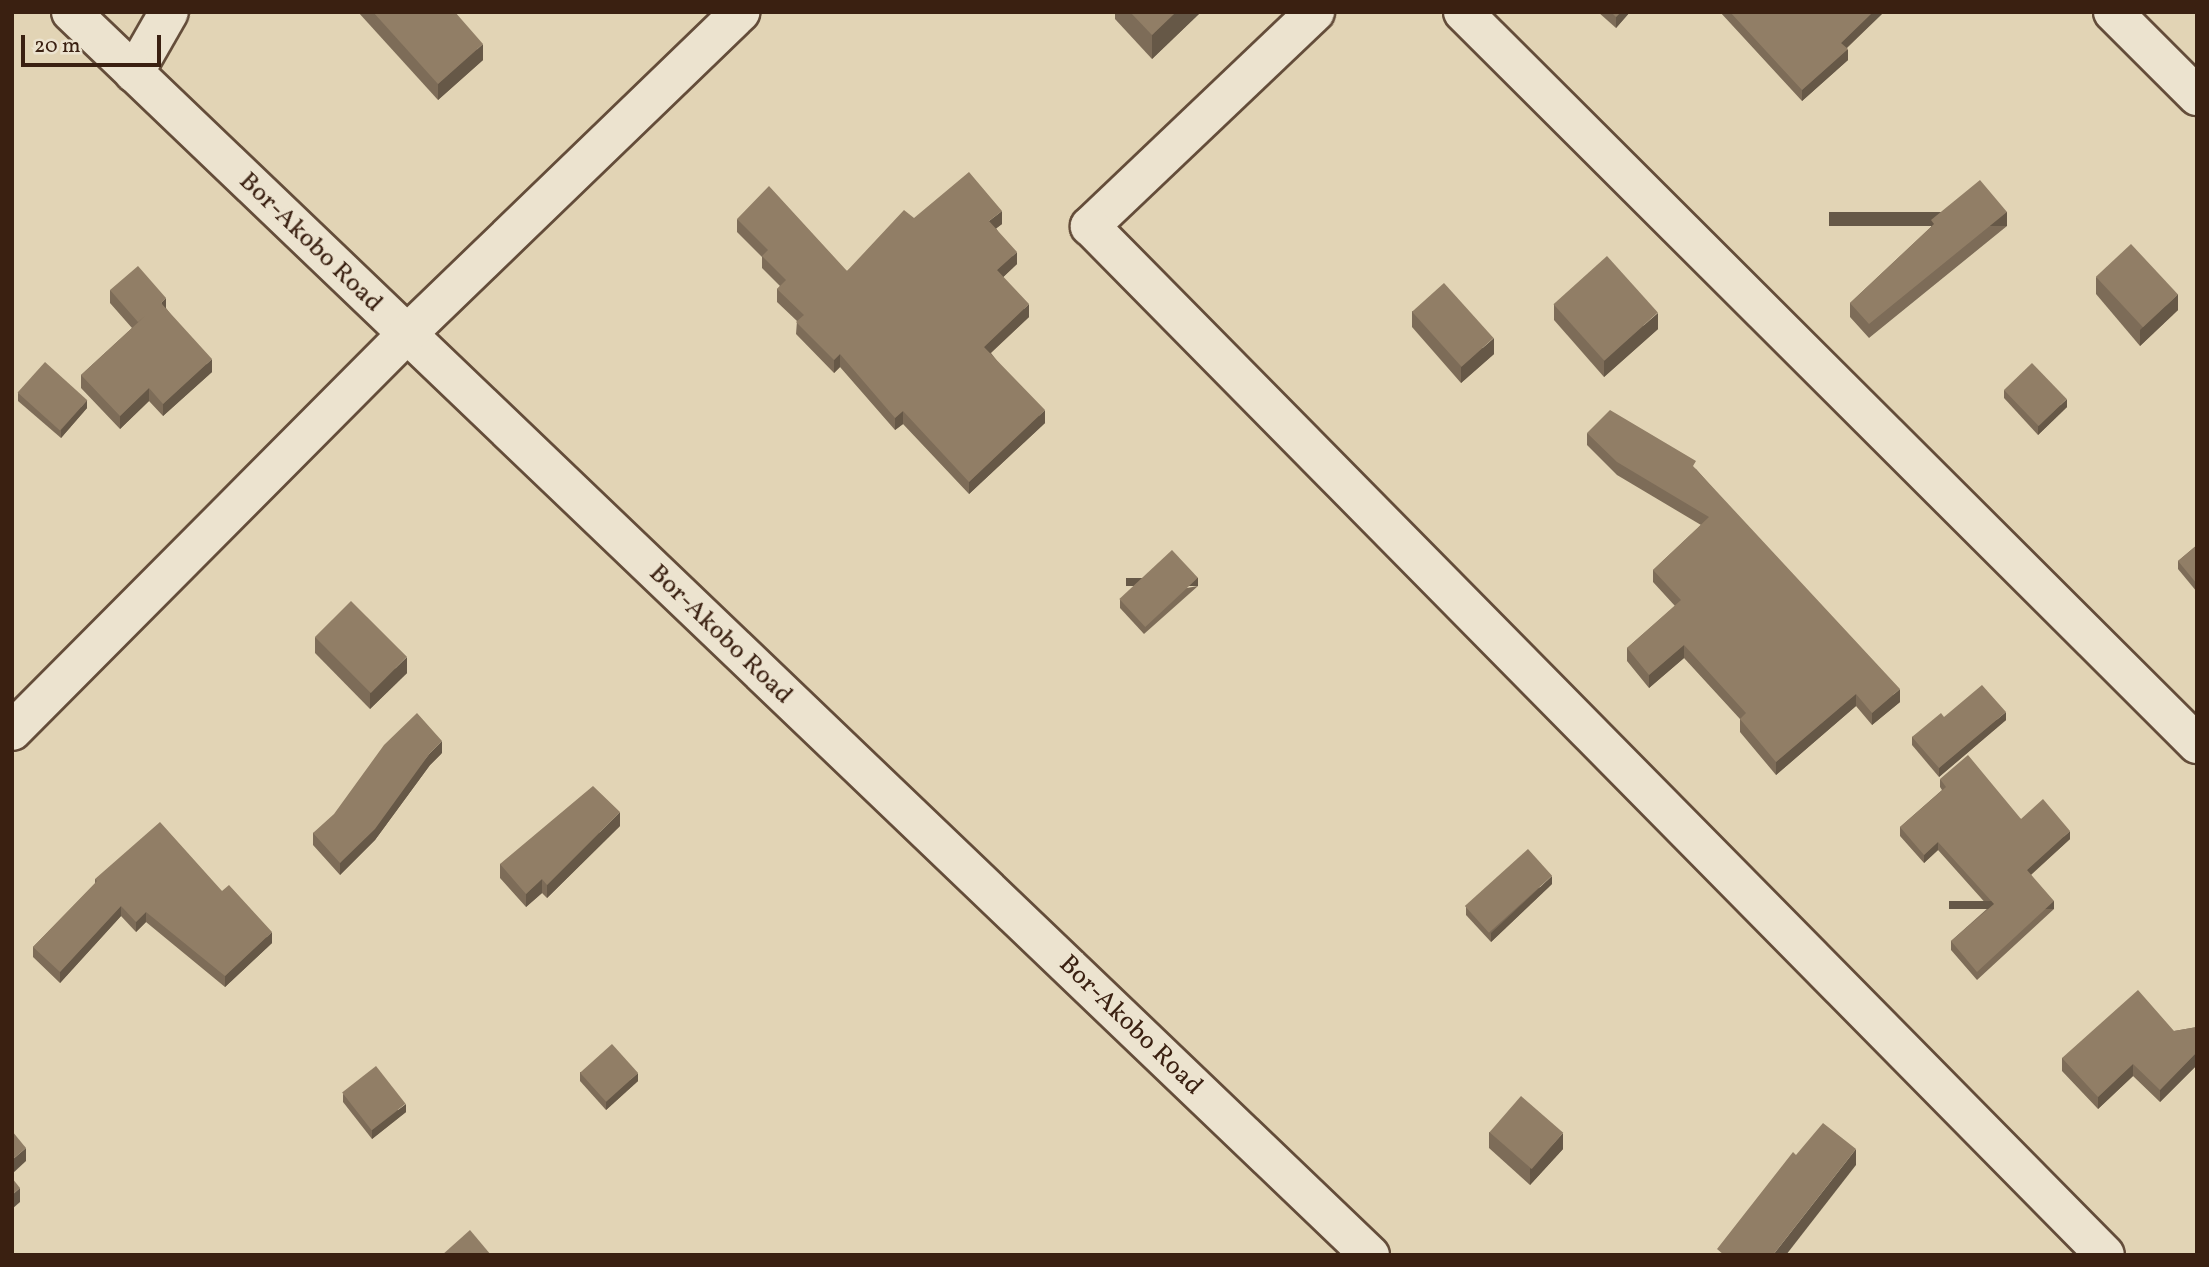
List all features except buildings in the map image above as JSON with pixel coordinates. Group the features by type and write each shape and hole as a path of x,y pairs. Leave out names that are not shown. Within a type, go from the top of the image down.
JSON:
{"street":[{"name":"Bor-Akobo Road","path":"71,12 405,335 1370,1255"},
{"path":"134,73 169,12"},
{"path":"12,731 405,335 741,12"},
{"path":"1315,12 1090,226 2105,1255"},
{"path":"1463,12 2197,744"},
{"path":"2113,12 2197,96"}]}
